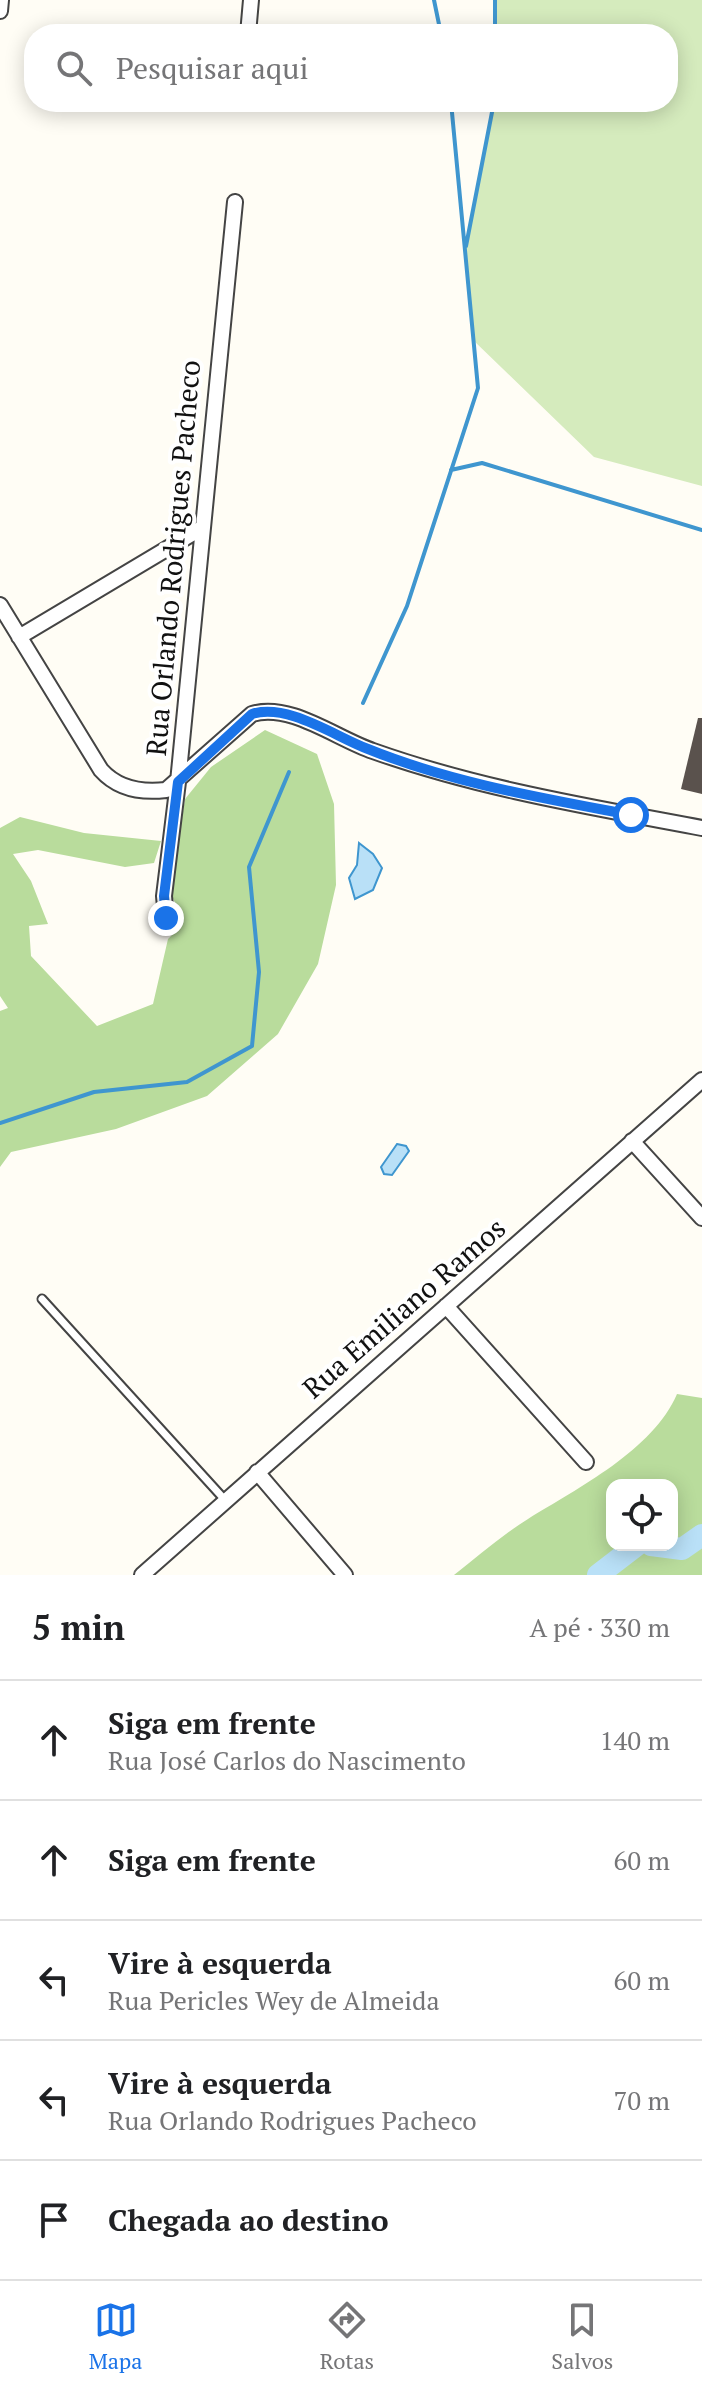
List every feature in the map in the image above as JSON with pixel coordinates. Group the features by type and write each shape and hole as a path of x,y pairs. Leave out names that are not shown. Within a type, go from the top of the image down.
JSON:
{"street":[{"path":"0,11 1,0"},
{"path":"249,24 251,0"},
{"name":"Rua Orlando Rodrigues Pacheco","path":"166,918 164,896 235,202"},
{"path":"19,637 200,529"},
{"path":"0,605 108,778 134,790 166,790 252,714 270,710 370,750 517,793 702,828"},
{"name":"Rua Emiliano Ramos","path":"142,1575 702,1080"},
{"path":"632,1141 702,1218"},
{"path":"446,1306 586,1462"},
{"path":"257,1472 345,1575"}],"lane":[{"path":"42,1299 225,1500"}],"green space":[{"path":"495,0 702,0 702,486 594,457 473,340 465,252 492,112 678,112 678,24 495,24"},
{"path":"265,730 317,754 334,804 336,885 318,964 278,1034 207,1096 116,1129 11,1152 0,1167 0,1011 8,1008 0,996 0,828 20,817 84,833 161,841 154,863 125,867 38,850 13,854 31,881 48,924 29,926 31,956 97,1026 153,1004 168,939 179,928 180,912 170,893 185,799 211,767"},
{"path":"677,1394 702,1398 702,1575 454,1575 518,1525 612,1466 651,1433"}],"water":[{"path":"359,843 373,854 382,868 373,890 355,899 349,878 357,865"},
{"path":"397,1144 406,1146 409,1151 392,1175 384,1174 381,1167"}],"building":[{"path":"698,718 702,718 702,794 681,789"}],"waterway":[{"path":"434,0 439,24"},
{"path":"495,0 495,24"},
{"path":"363,703 407,606 478,388 452,112"},
{"path":"466,246 492,112"},
{"path":"451,470 482,463 702,530"},
{"path":"0,1123 94,1092 187,1082 252,1046 259,972 249,867 289,772"},
{"path":"678,1548 682,1549 702,1535"},
{"path":"598,1575 629,1551"}],"route":[{"path":"166,918 164,896 178,782 252,714 262,711 279,712 370,750 454,777 517,793 631,815"}]}
